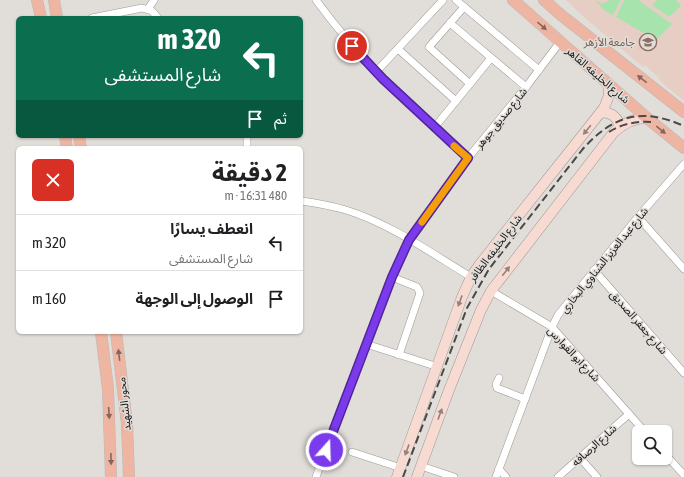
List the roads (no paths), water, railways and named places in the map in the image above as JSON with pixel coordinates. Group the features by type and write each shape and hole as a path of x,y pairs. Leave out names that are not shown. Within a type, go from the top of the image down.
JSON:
{"main road":[{"path":"37,0 41,16"},
{"path":"54,0 57,16"},
{"name":"شارع الخليفه القاهر","path":"513,0 647,118 684,148"},
{"name":"شارع الخليفه القاهر","path":"544,0 684,112"},
{"name":"محور الشهيد","path":"101,334 109,412 111,477"},
{"name":"محور الشهيد","path":"116,334 127,424 129,477"}],"street":[{"path":"148,9 154,0"},
{"path":"316,0 338,30 376,72 434,128 468,158"},
{"path":"376,72 443,0"},
{"path":"456,0 539,70"},
{"path":"464,7 429,47 470,84"},
{"path":"102,16 135,9 148,9 156,16"},
{"path":"450,23 526,87"},
{"name":"شارع صديق جوهر","path":"316,477 392,277 409,240 468,158 526,87 560,42"},
{"path":"398,49 456,102"},
{"path":"434,128 491,58"},
{"name":"شارع الخليفه الظافر","path":"399,473 462,297 471,277 600,113 608,99 608,84"},
{"path":"600,113 613,115 618,121 620,127"},
{"name":"شارع الخليفه الظافر","path":"417,477 481,310 492,291 614,132 632,121 647,118"},
{"name":"شارع عبد العزيز الشناوي البخاري","path":"496,477 552,327 562,309 684,164"},
{"path":"303,201 346,210 388,228 471,277"},
{"path":"638,217 684,269"},
{"name":"شارع جعفر الصديق","path":"594,270 684,373"},
{"path":"392,277 414,285 419,289 420,293 399,355"},
{"name":"شارع ابو الفوارس","path":"492,291 552,327 639,425"},
{"path":"366,344 438,367"},
{"path":"499,378 496,384 498,388 526,399"},
{"name":"شارع الرصافه","path":"558,477 629,414"},
{"path":"414,431 431,438"},
{"path":"352,452 399,473"},
{"path":"580,458 597,477"},
{"path":"672,462 684,475"},
{"path":"421,466 454,477"},
{"path":"499,469 506,477"}],"railway":[{"path":"403,477 467,308 489,269 582,150 605,129 628,118 641,116 654,117 669,120 684,126"},
{"path":"609,132 629,124 651,122"}],"place":[{"name":"جامعة الأزهر","path":"648,42"}]}
